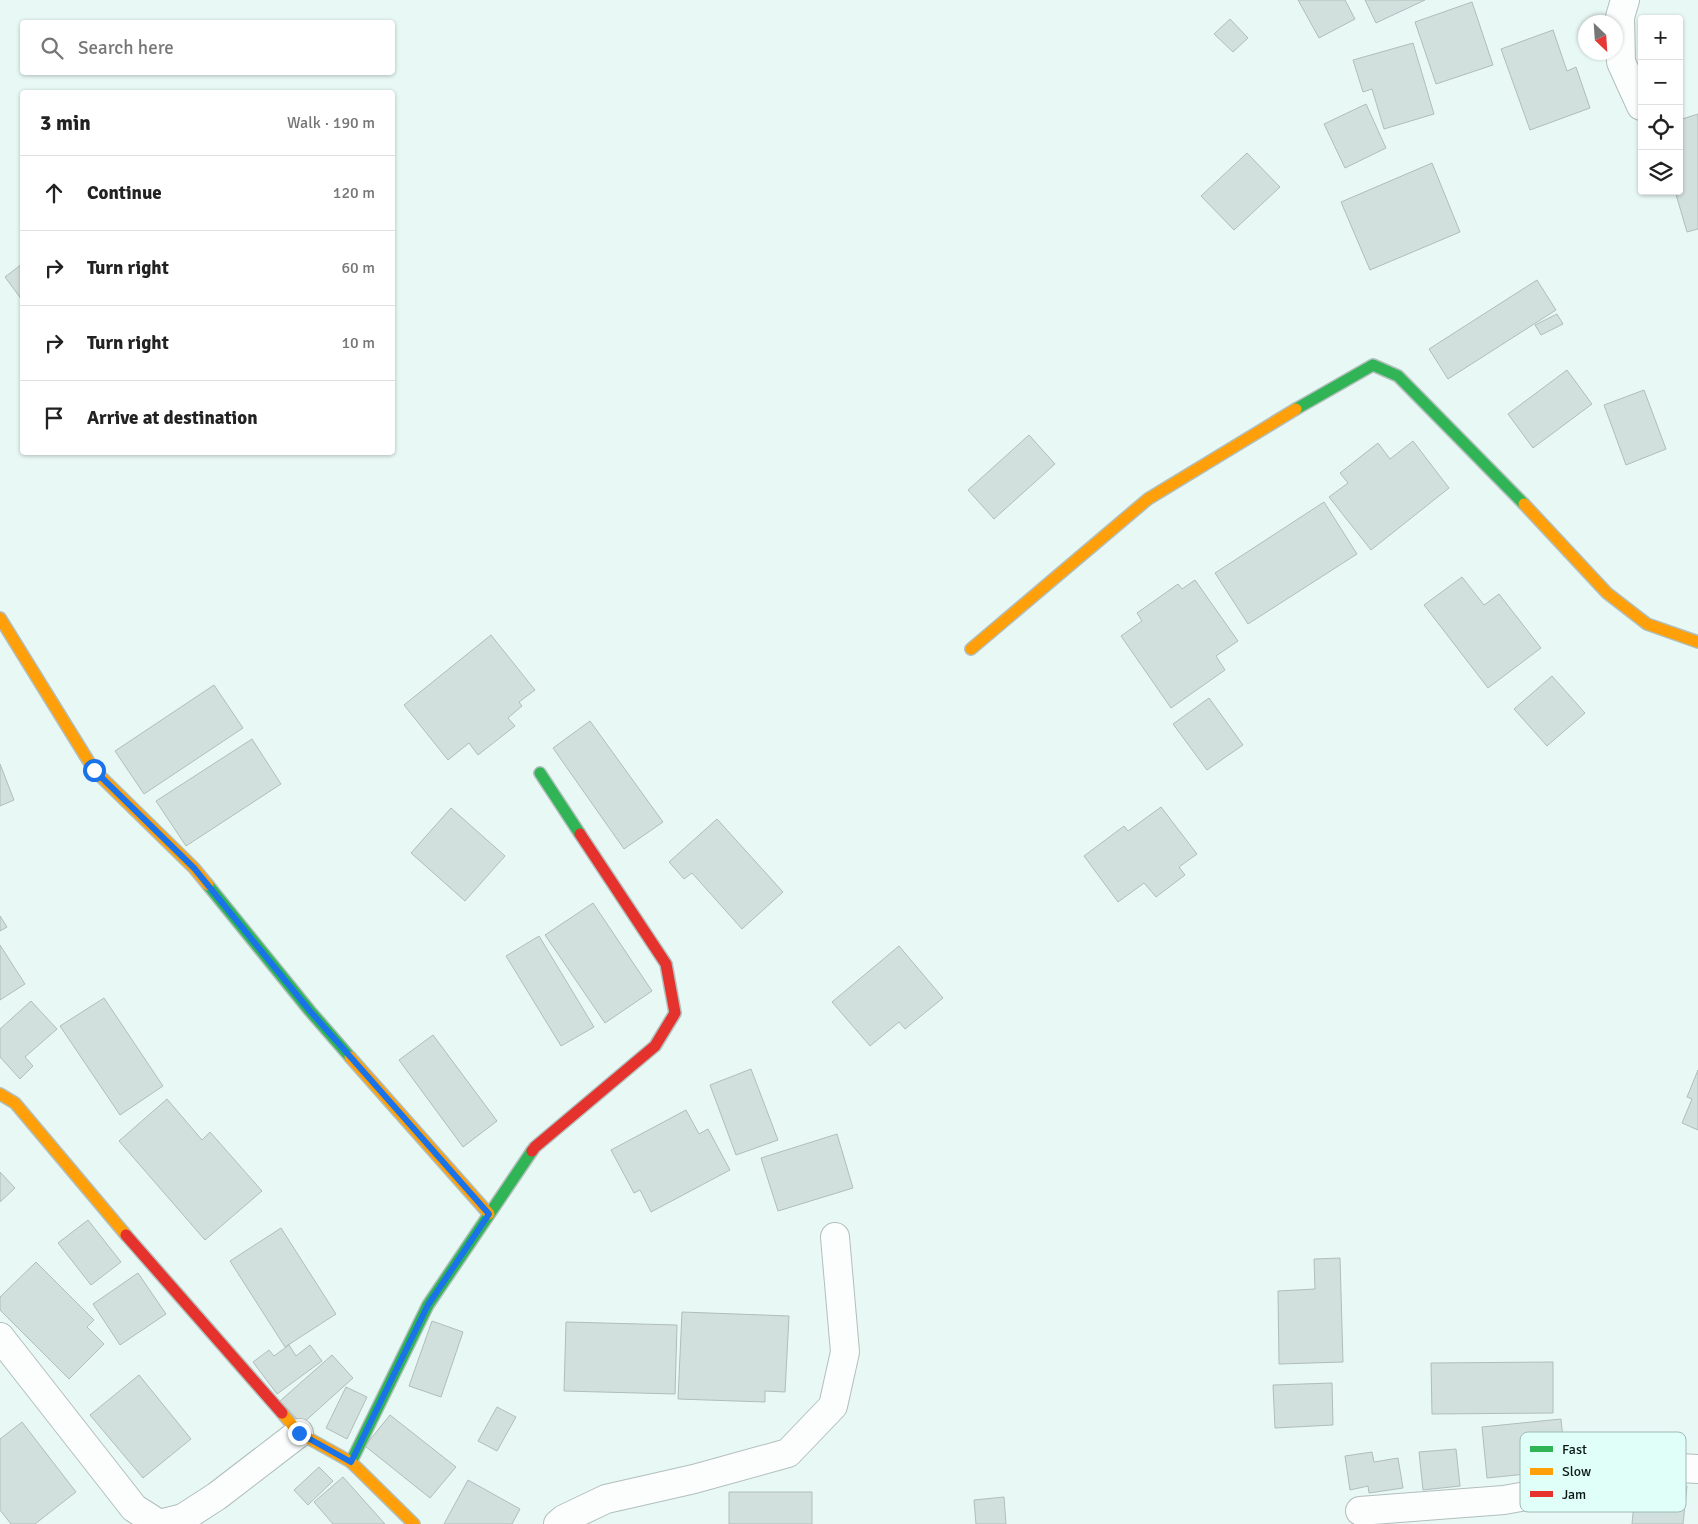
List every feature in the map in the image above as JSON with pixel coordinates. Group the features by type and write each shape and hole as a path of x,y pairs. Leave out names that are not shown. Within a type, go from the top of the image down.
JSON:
{"street":[{"path":"1626,0 1620,17 1621,62 1641,105"},
{"path":"971,649 1148,499 1271,424 1373,365 1398,376 1486,464 1607,593 1647,624 1698,642"},
{"path":"0,618 94,770 194,868 310,1011 489,1214"},
{"path":"351,1462 428,1305 535,1147 655,1046 675,1013 666,964 540,773"},
{"path":"0,1094 15,1103 155,1269 299,1433 351,1462 414,1524"},
{"path":"558,1524 564,1518 606,1499 694,1479 788,1453 827,1413 833,1406 845,1352 835,1237"},
{"path":"0,1337 134,1508 159,1524 183,1518 211,1500 299,1433"},
{"path":"1360,1511 1504,1500 1520,1497"}],"building":[{"path":"1298,0 1345,0 1355,19 1319,38"},
{"path":"1365,0 1425,0 1376,23"},
{"path":"1472,2 1493,65 1436,84 1415,22"},
{"path":"1230,19 1248,38 1233,52 1214,34"},
{"path":"1553,30 1567,71 1576,67 1590,108 1530,130 1501,49"},
{"path":"1413,43 1434,114 1384,129 1372,89 1363,92 1353,60"},
{"path":"1366,104 1386,148 1345,168 1324,124"},
{"path":"1698,114 1698,229 1687,232 1676,195 1683,195 1683,119"},
{"path":"1247,153 1280,187 1234,230 1201,196"},
{"path":"1432,163 1460,232 1370,270 1341,202"},
{"path":"20,266 20,297 5,277"},
{"path":"1537,280 1556,310 1448,379 1429,349"},
{"path":"1557,314 1563,324 1541,335 1535,325"},
{"path":"1567,370 1592,404 1533,448 1508,414"},
{"path":"1644,390 1666,449 1626,465 1604,405"},
{"path":"1029,435 1055,464 994,519 968,490"},
{"path":"1413,441 1449,488 1371,550 1329,497 1348,483 1340,473 1378,443 1390,459"},
{"path":"1324,502 1357,554 1248,624 1215,573"},
{"path":"1462,577 1484,605 1499,594 1541,648 1488,688 1424,605"},
{"path":"1195,580 1238,641 1216,656 1225,670 1171,708 1121,636 1142,621 1137,613 1178,584 1182,589"},
{"path":"491,635 535,690 519,702 522,706 508,718 515,726 478,755 469,743 448,760 404,705"},
{"path":"1552,676 1585,713 1547,746 1514,709"},
{"path":"214,685 243,728 144,794 115,751"},
{"path":"1209,698 1243,745 1207,770 1173,724"},
{"path":"590,721 663,822 624,849 553,748"},
{"path":"252,739 281,784 186,846 156,801"},
{"path":"0,764 14,800 0,806"},
{"path":"1161,807 1197,854 1179,867 1185,875 1156,897 1144,883 1118,902 1084,856 1124,826 1128,831"},
{"path":"451,808 505,856 465,901 411,853"},
{"path":"717,819 783,892 742,929 692,873 684,879 669,862"},
{"path":"593,903 652,991 605,1023 545,935"},
{"path":"0,916 7,927 0,931"},
{"path":"539,936 594,1027 561,1046 506,956"},
{"path":"0,945 25,984 0,1000"},
{"path":"899,946 943,998 905,1029 899,1022 870,1046 832,1002"},
{"path":"104,998 163,1086 120,1115 60,1026"},
{"path":"31,1001 57,1029 25,1057 33,1066 20,1079 0,1057 0,1029"},
{"path":"433,1035 497,1121 463,1147 399,1060"},
{"path":"751,1069 778,1140 736,1155 710,1085"},
{"path":"1698,1070 1698,1130 1682,1123 1692,1099 1687,1097"},
{"path":"167,1099 202,1140 210,1132 262,1191 205,1240 119,1141"},
{"path":"686,1110 699,1134 708,1129 730,1170 651,1212 640,1190 634,1193 611,1150"},
{"path":"837,1134 853,1188 778,1211 761,1158"},
{"path":"0,1172 15,1188 0,1202"},
{"path":"88,1220 121,1262 91,1285 58,1243"},
{"path":"281,1228 336,1314 285,1347 230,1261"},
{"path":"1340,1258 1343,1362 1279,1364 1278,1291 1315,1289 1314,1259"},
{"path":"36,1262 94,1320 87,1327 104,1344 69,1379 0,1310 0,1297"},
{"path":"138,1273 166,1314 120,1345 93,1304"},
{"path":"682,1312 789,1316 785,1392 765,1391 765,1402 678,1399"},
{"path":"432,1321 463,1332 441,1397 409,1386"},
{"path":"566,1322 677,1325 675,1394 564,1391"},
{"path":"289,1345 296,1356 310,1345 322,1361 277,1394 253,1362 269,1350 274,1356"},
{"path":"332,1355 353,1378 302,1424 280,1401"},
{"path":"1553,1362 1553,1413 1432,1414 1431,1363"},
{"path":"139,1375 191,1439 143,1478 90,1415"},
{"path":"1332,1383 1333,1425 1275,1428 1273,1385"},
{"path":"346,1387 367,1397 347,1439 326,1428"},
{"path":"497,1407 516,1417 497,1451 478,1441"},
{"path":"390,1415 456,1467 430,1498 365,1446"},
{"path":"1561,1419 1562,1432 1520,1432 1520,1475 1487,1478 1482,1427"},
{"path":"22,1422 76,1492 35,1524 11,1524 0,1510 0,1439"},
{"path":"1456,1449 1460,1486 1423,1490 1419,1452"},
{"path":"1372,1452 1374,1462 1398,1458 1403,1488 1369,1493 1368,1486 1350,1490 1345,1456"},
{"path":"319,1467 333,1481 308,1505 294,1490"},
{"path":"343,1477 385,1524 333,1524 314,1502"},
{"path":"468,1480 520,1509 512,1524 444,1524"},
{"path":"729,1492 812,1492 812,1524 729,1524"},
{"path":"1004,1497 1006,1524 976,1524 974,1500"},
{"path":"1633,1512 1684,1512 1683,1524 1632,1524"}],"traffic: fast":[{"path":"1296,409 1373,365 1398,376 1524,504"},
{"path":"540,773 580,834"},
{"path":"208,885 310,1011 350,1057"},
{"path":"351,1462 428,1305 532,1151"}],"traffic: slow":[{"path":"971,649 1148,499 1296,409"},
{"path":"1524,504 1607,593 1647,624 1698,642"},
{"path":"0,618 94,770 194,868 208,885"},
{"path":"350,1057 489,1214"},
{"path":"0,1094 15,1103 126,1235"},
{"path":"282,1413 299,1433 351,1462 414,1524"}],"traffic: jam":[{"path":"532,1151 655,1046 675,1013 666,964 580,834"},
{"path":"126,1235 282,1413"}],"route":[{"path":"94,770 194,868 310,1011 489,1214 428,1305 351,1462 299,1433"}]}
